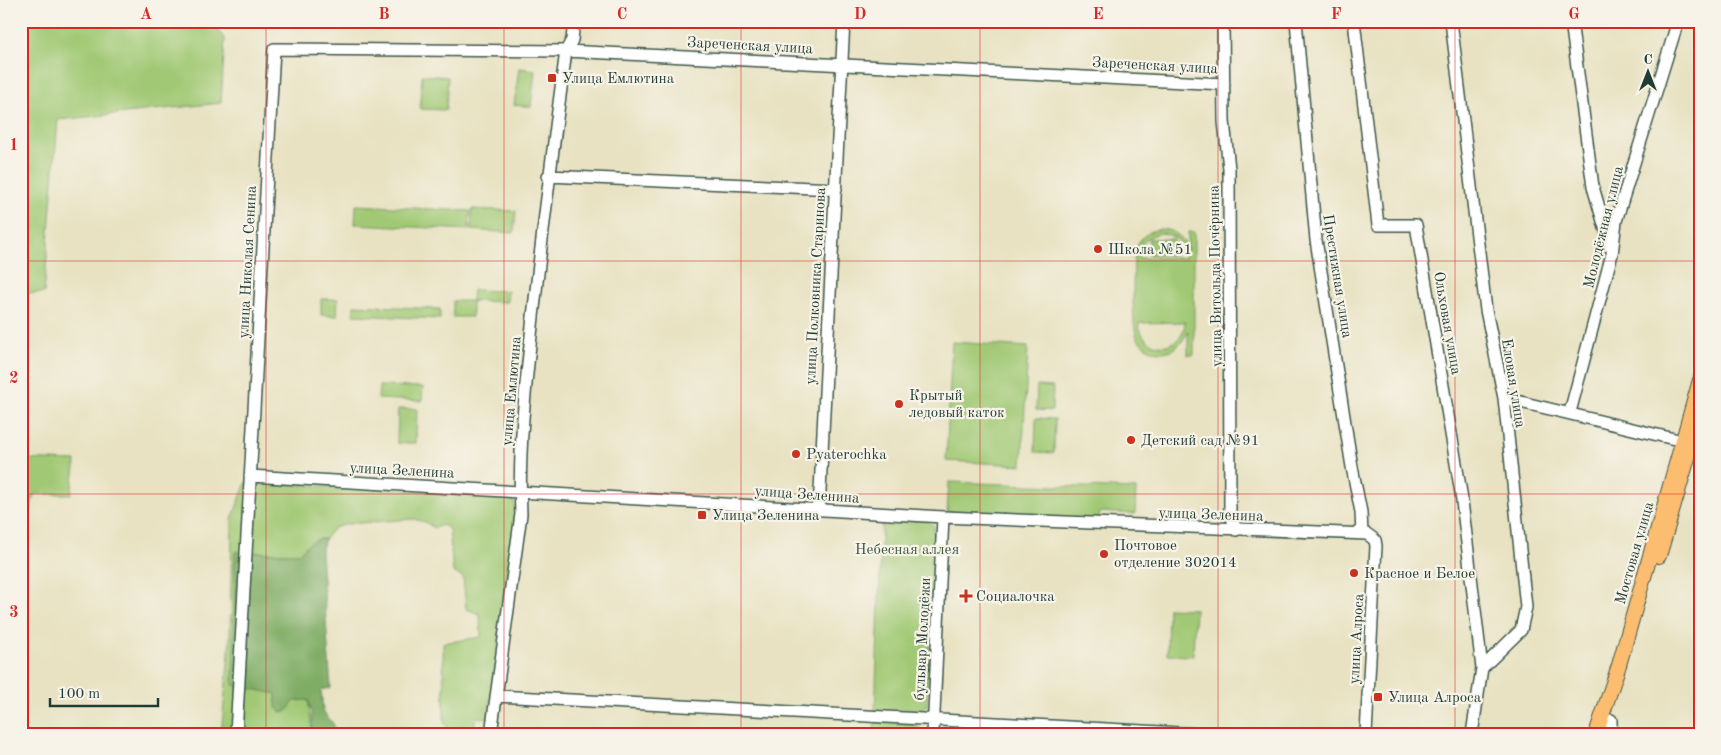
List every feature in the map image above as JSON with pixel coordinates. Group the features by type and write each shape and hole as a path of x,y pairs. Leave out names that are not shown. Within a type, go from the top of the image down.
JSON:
{"main road":[{"name":"Мостовая улица","path":"1606,734 1687,442 1700,380"},
{"name":"Мостовая улица","path":"1596,734 1687,442 1700,417"}],"street":[{"name":"улица Емлютина","path":"491,734 520,514 526,393 548,176 566,50 572,40 574,21"},
{"name":"улица Полковника Старинова","path":"819,510 844,21"},
{"name":"улица Витольда Почёрнина","path":"1223,21 1224,121 1229,169 1230,512 1236,530"},
{"name":"Престижная улица","path":"1296,21 1316,240 1362,520 1362,534"},
{"name":"Ольховая улица","path":"1354,21 1378,225 1416,225 1462,493 1482,668"},
{"name":"Еловая улица","path":"1452,21 1486,310 1504,398 1526,607 1521,630 1482,668"},
{"path":"1571,21 1594,187 1612,254"},
{"name":"Молодёжная улица","path":"1570,412 1612,254 1616,221 1678,21"},
{"name":"Зареченская улица","path":"274,49 566,50 1224,84"},
{"name":"улица Николая Сенина","path":"236,734 274,49"},
{"path":"548,176 836,189"},
{"path":"1504,398 1570,412 1687,442"},
{"name":"улица Зеленина","path":"250,476 819,510 1236,530 1362,534"},
{"name":"бульвар Молодёжи","path":"933,734 943,516"},
{"name":"улица Алроса","path":"1362,534 1371,536 1376,546 1366,734"},
{"path":"1472,734 1482,668"},
{"path":"496,696 1198,734"},
{"path":"1610,734 1611,720"}],"green space":[{"path":"21,21 208,21 225,38 221,103 58,120 44,293 21,293"},
{"path":"519,68 535,70 531,107 514,105"},
{"path":"422,75 448,77 446,110 420,109"},
{"path":"356,205 470,211 469,230 355,224"},
{"path":"472,209 516,211 514,233 471,230"},
{"path":"1161,229 1174,233 1181,238 1188,250 1188,232 1194,232 1194,355 1188,355 1188,331 1178,345 1171,350 1162,352 1147,348 1137,337 1135,330 1133,282 1135,251 1139,242 1145,236 1152,231","holes":["1162,233 1175,238 1181,244 1185,258 1139,258 1142,244 1148,238","1185,322 1183,332 1178,339 1171,344 1162,345 1154,344 1147,340 1142,333 1139,323"]},
{"path":"1149,239 1174,239 1174,255 1149,255"},
{"path":"473,290 508,291 507,302 472,301"},
{"path":"321,299 338,299 337,316 321,315"},
{"path":"453,301 472,301 472,317 453,317"},
{"path":"354,305 440,309 440,319 353,315"},
{"path":"952,342 1028,347 1022,465 946,461"},
{"path":"379,386 423,387 422,401 378,399"},
{"path":"1037,386 1053,387 1052,411 1036,410"},
{"path":"398,409 417,409 416,443 397,443"},
{"path":"1036,418 1055,419 1054,453 1035,452"},
{"path":"21,459 76,461 71,494 34,494 21,553"},
{"path":"246,482 504,495 513,500 517,510 488,719 476,717 472,734 452,734 444,722 443,643 481,637 480,614 466,609 463,577 453,572 449,529 443,525 434,528 425,522 414,519 346,524 334,528 325,539 314,541 299,553 235,552 277,694 275,702 287,711 294,701 308,700 312,730 309,734 221,734 230,642 232,519"},
{"path":"949,482 1136,489 1135,514 1100,512 1099,520 947,512"},
{"name":"Небесная аллея","path":"882,517 929,521 934,526 927,706 917,715 875,713"},
{"path":"319,539 325,539 321,552 331,688 321,690 323,711 334,725 334,734 309,734 312,730 312,714 308,700 294,701 287,711 281,712 276,708 276,694 233,685 235,552 299,553 310,543"},
{"path":"1168,608 1195,609 1193,656 1167,655"},
{"path":"875,721 914,723 925,734 874,734"}],"place":[{"name":"Улица Емлютина","path":"552,78"},
{"name":"Школа №51","path":"1098,249"},
{"name":"Крытый ледовый каток","path":"899,404"},
{"name":"Детский сад №91","path":"1131,440"},
{"name":"Pyaterochka","path":"796,454"},
{"name":"Улица Зеленина","path":"702,515"},
{"name":"Почтовое отделение 302014","path":"1104,554"},
{"name":"Красное и Белое","path":"1354,573"},
{"name":"Социалочка","path":"966,596"},
{"name":"Улица Алроса","path":"1378,697"}]}
